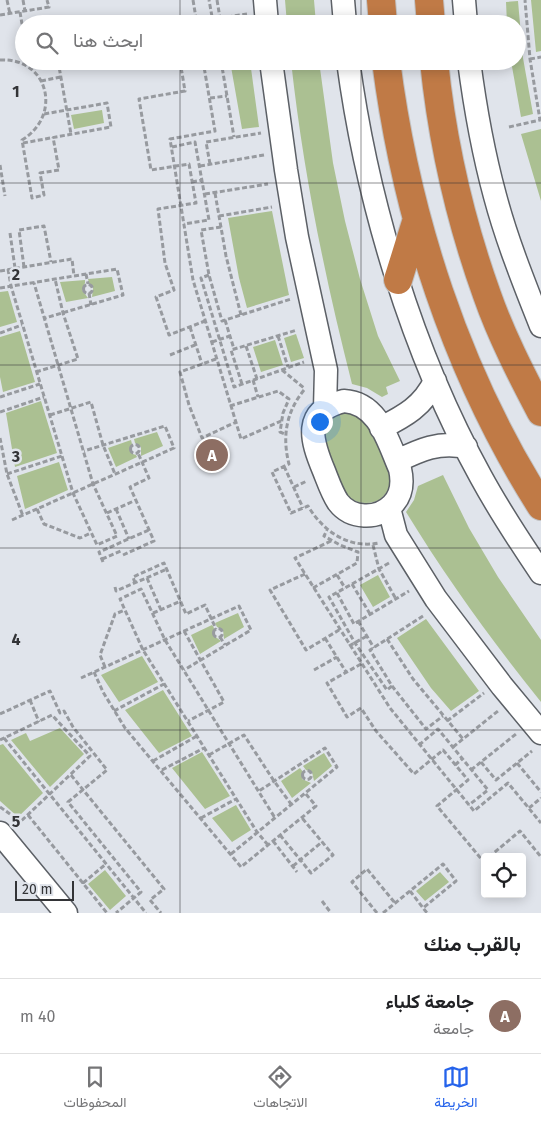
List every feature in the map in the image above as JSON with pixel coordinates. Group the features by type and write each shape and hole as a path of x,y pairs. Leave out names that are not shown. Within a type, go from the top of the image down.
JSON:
{"highway":[{"path":"381,0 382,15"},
{"path":"429,0 430,15"},
{"path":"387,70 400,150 417,219 447,312 482,398 541,506"},
{"path":"435,70 452,173 473,254 487,296 505,339 541,412"},
{"path":"398,280 417,219"}],"street":[{"path":"344,0 345,15"},
{"path":"464,0 465,15"},
{"path":"272,70 297,237 335,405"},
{"path":"349,70 362,151 374,200 413,326 435,381 466,447 494,501 541,573"},
{"path":"470,70 475,104 495,196 520,272 541,326"},
{"path":"381,428 414,410 426,397 435,381"},
{"path":"359,404 365,407 376,417 381,428 397,461 402,477 402,486 395,501 381,511 364,516 342,507 334,494 316,452 312,437 316,421 335,405 359,404"},
{"path":"397,461 431,446 448,444 466,447"},
{"path":"381,511 386,539 436,599 502,686 532,738"},
{"path":"0,833 66,913"}],"path":[{"path":"7,0 10,14"},
{"path":"23,0 25,11"},
{"path":"0,16 49,7 48,0"},
{"path":"193,0 196,15"},
{"path":"509,127 540,120 530,59 525,0"},
{"path":"212,15 209,1 217,1 219,15"},
{"path":"240,15 261,12"},
{"path":"530,59 541,57"},
{"path":"0,60 15,61"},
{"path":"31,70 41,81 46,97 44,114 36,129 22,140 32,198 44,195 40,173 59,170 53,137"},
{"path":"60,70 71,134"},
{"path":"181,70 185,92 139,99 151,170 189,164 196,203 158,209 166,263 174,290 156,297 169,335 205,321"},
{"path":"205,70 215,131 170,139 193,280 241,439 281,421"},
{"path":"223,70 234,138"},
{"path":"41,81 61,77"},
{"path":"210,98 227,96"},
{"path":"22,143 111,127 107,104 44,114"},
{"path":"210,164 206,142 264,132 265,140"},
{"path":"172,147 196,142 209,220 184,224"},
{"path":"200,166 267,154 266,147"},
{"path":"0,165 5,196"},
{"path":"192,182 202,180"},
{"path":"204,194 272,184"},
{"path":"215,192 226,256 241,315"},
{"path":"219,216 276,207"},
{"path":"24,267 19,230 44,226 51,262"},
{"path":"221,226 201,230 211,283 222,321 294,298"},
{"path":"10,233 15,268"},
{"path":"0,271 72,259 74,276"},
{"path":"8,269 22,325 73,493 97,545 117,536 94,484 34,283"},
{"path":"0,288 117,269 123,295 45,318"},
{"path":"86,274 88,284 92,286 92,291 89,293 91,305"},
{"path":"36,372 78,359 63,313 55,279"},
{"path":"88,284 83,289 86,293 89,293"},
{"path":"225,320 234,349"},
{"path":"0,332 22,325"},
{"path":"190,327 202,364"},
{"path":"242,384 231,350 301,328"},
{"path":"211,342 230,336"},
{"path":"278,336 288,367"},
{"path":"170,355 196,345"},
{"path":"246,346 258,397"},
{"path":"216,359 180,372 189,405 202,438 236,422"},
{"path":"282,370 305,389"},
{"path":"0,396 40,384"},
{"path":"230,406 278,391 289,399 281,421 280,432 285,434"},
{"path":"0,412 44,397"},
{"path":"50,415 91,402 103,445 115,474"},
{"path":"12,520 174,448 164,426 84,451"},
{"path":"131,436 134,444 140,448 138,453 149,478 130,486 150,530 154,540 103,561 99,552 150,530"},
{"path":"0,438 7,474 23,516"},
{"path":"7,474 62,456"},
{"path":"284,466 303,508"},
{"path":"304,473 310,487"},
{"path":"294,487 308,481"},
{"path":"107,513 136,500"},
{"path":"37,509 44,524 80,538 91,533"},
{"path":"116,509 130,539"},
{"path":"313,588 357,563 358,552 324,536 327,530"},
{"path":"332,541 295,558 360,664 390,708 474,811 508,783 541,823"},
{"path":"118,544 122,554"},
{"path":"373,544 379,569 396,599"},
{"path":"135,583 133,577 164,563 186,614 205,605 216,629 221,630 220,637 225,645"},
{"path":"114,587 116,591 167,569"},
{"path":"305,574 270,590 306,650 339,630"},
{"path":"338,575 345,588"},
{"path":"147,578 161,610"},
{"path":"352,584 370,614"},
{"path":"268,845 257,832 143,650 120,599 141,589 165,640 275,818"},
{"path":"337,593 354,624 412,590"},
{"path":"153,613 181,601"},
{"path":"81,678 240,606 250,630 184,670"},
{"path":"105,667 100,655 115,614 124,610"},
{"path":"428,613 370,650 403,700 426,729 443,716"},
{"path":"358,621 374,648"},
{"path":"184,631 224,702 188,722"},
{"path":"349,646 367,636"},
{"path":"326,638 346,672"},
{"path":"387,639 413,679 463,739"},
{"path":"314,670 337,657"},
{"path":"360,664 326,684 347,716 361,708 380,737 414,774 443,750 468,780 437,806 481,860"},
{"path":"94,672 114,711 130,734 162,770 241,867 316,806 305,793"},
{"path":"114,711 164,684"},
{"path":"481,685 491,697"},
{"path":"0,714 50,691 60,713 64,710 73,727 107,770 68,802 141,892 116,913"},
{"path":"447,721 486,691"},
{"path":"30,700 40,722"},
{"path":"453,747 500,709"},
{"path":"0,807 19,823 49,794 90,756 52,716 2,739 49,794 146,913"},
{"path":"419,745 438,729 453,747 488,790 468,805"},
{"path":"153,761 197,736"},
{"path":"209,755 244,736 291,804"},
{"path":"482,762 496,780 517,763 532,738"},
{"path":"471,770 482,762 532,738"},
{"path":"162,770 204,748"},
{"path":"230,854 337,767 325,748 259,791"},
{"path":"455,765 462,759"},
{"path":"517,763 541,792"},
{"path":"300,764 305,771 302,775 304,779 310,779 314,785"},
{"path":"70,775 164,889 150,900 161,913"},
{"path":"529,808 541,798"},
{"path":"201,818 236,799"},
{"path":"28,815 107,913"},
{"path":"280,835 308,872 311,873 333,855 302,818"},
{"path":"494,853 520,831 541,857"},
{"path":"273,842 297,872"},
{"path":"293,866 322,842"},
{"path":"83,883 106,864"},
{"path":"383,913 443,864 456,881 424,908"},
{"path":"377,913 352,882 367,869 395,903"},
{"path":"410,891 427,913"},
{"path":"322,901 331,913"}],"green space":[{"path":"285,0 314,0 315,15 286,15"},
{"path":"531,0 541,0 541,51 536,52"},
{"path":"518,1 519,15 507,15 506,2"},
{"path":"232,70 251,70 259,127 242,129"},
{"path":"292,70 320,70 333,163 345,221 360,279 378,336 400,381 386,387 388,394 382,397 367,388 352,384 308,184"},
{"path":"513,70 525,70 533,114 521,117"},
{"path":"102,110 104,123 74,129 71,115"},
{"path":"541,129 541,201 521,134"},
{"path":"272,211 289,295 247,308 239,278 228,218"},
{"path":"112,277 115,291 92,297 93,288 88,279"},
{"path":"85,280 82,290 88,298 66,302 60,282"},
{"path":"8,291 17,322 0,327 0,292"},
{"path":"20,331 35,382 3,392 0,377 0,337"},
{"path":"296,334 304,358 291,362 284,338"},
{"path":"275,340 283,365 261,372 253,347"},
{"path":"41,401 57,453 15,467 6,413"},
{"path":"345,412 360,416 380,446 391,481 387,492 379,500 363,503 353,500 347,494 328,453 324,429 334,416"},
{"path":"157,432 163,446 141,456 141,447 135,443 134,439"},
{"path":"131,440 130,451 137,457 116,467 108,448"},
{"path":"59,462 68,490 25,509 17,476"},
{"path":"443,475 469,528 498,577 541,640 541,702 471,609 406,512 414,500 418,486"},
{"path":"378,575 390,597 373,607 360,585"},
{"path":"238,613 244,627 224,639 223,630 217,627 215,623"},
{"path":"426,619 479,691 451,711 431,688 397,638"},
{"path":"212,625 214,628 213,635 221,641 200,654 191,635"},
{"path":"142,656 158,682 119,702 101,675"},
{"path":"163,690 192,736 159,753 125,710"},
{"path":"60,728 84,754 50,787 11,740 26,733 30,741"},
{"path":"3,744 43,793 18,817 0,801 0,745"},
{"path":"202,752 230,796 205,809 172,768"},
{"path":"324,753 332,766 314,781 312,772 306,770 303,766"},
{"path":"300,768 303,772 302,779 311,783 292,798 281,781"},
{"path":"236,805 251,830 232,842 212,818"},
{"path":"105,870 126,896 110,910 88,884"},
{"path":"440,872 449,882 425,901 416,891"}],"place":[{"name":"جامعة كلباء","path":"212,455"}]}
